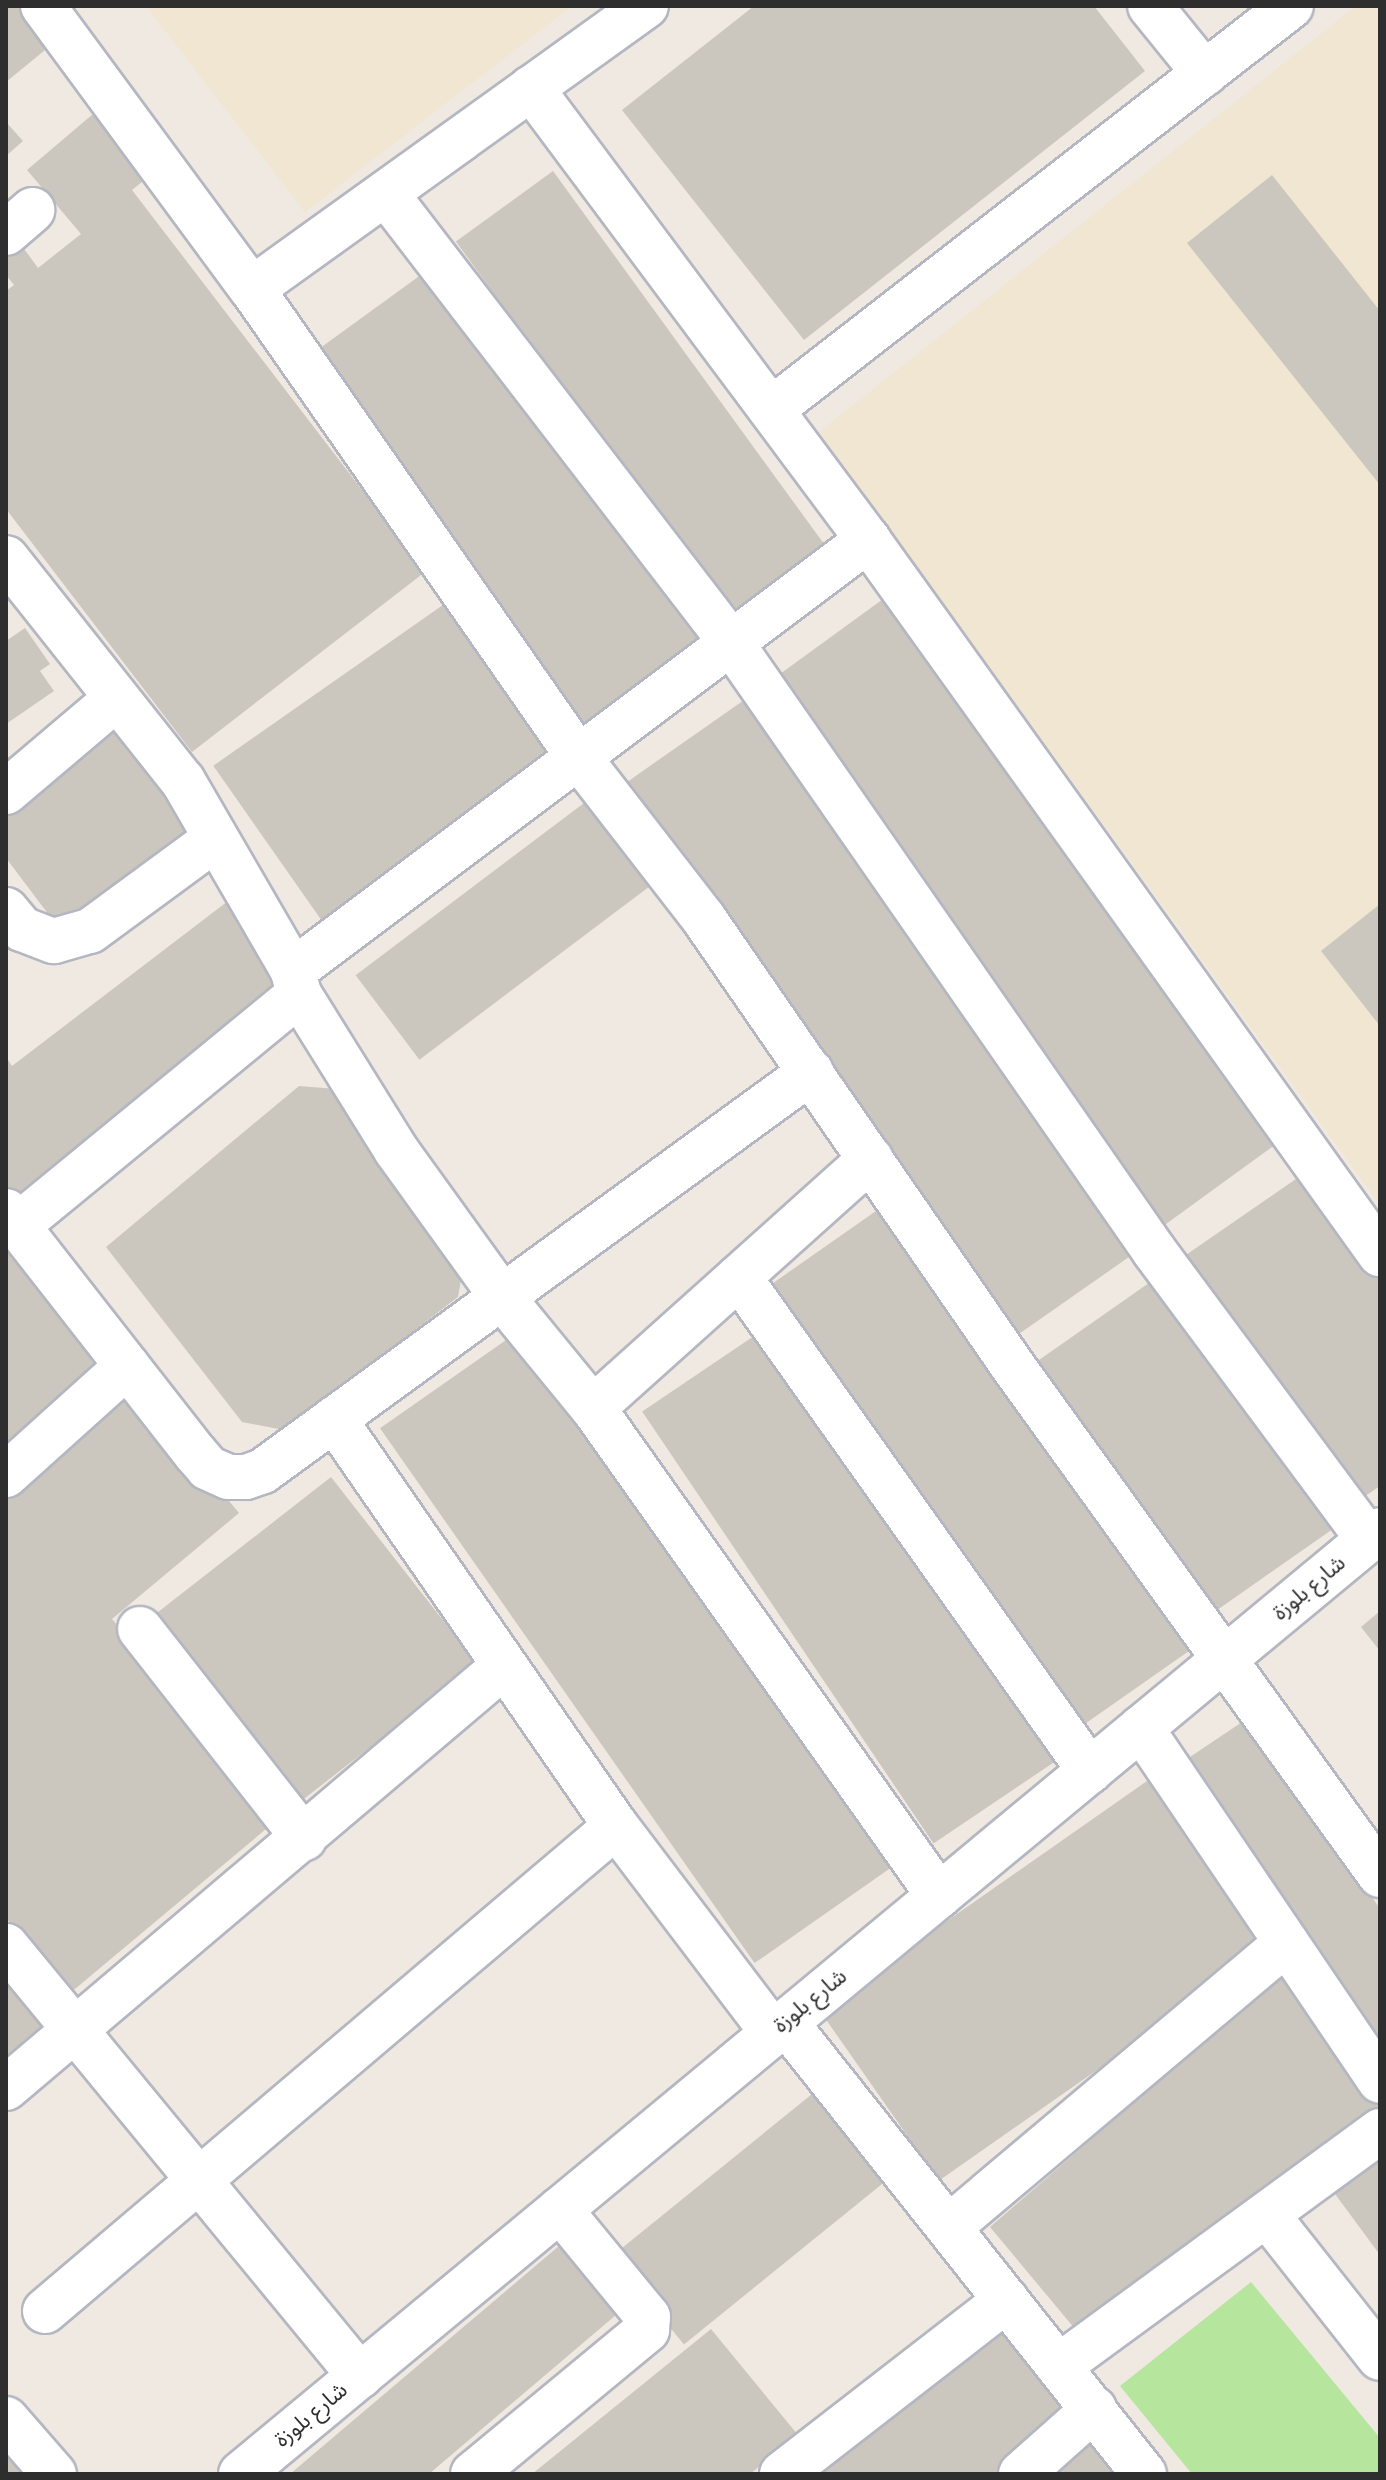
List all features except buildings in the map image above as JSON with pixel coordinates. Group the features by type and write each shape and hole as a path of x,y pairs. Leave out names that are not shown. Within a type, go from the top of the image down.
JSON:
{"street":[{"path":"43,6 252,289 577,755 704,919 1226,1658 1374,1853"},
{"path":"252,289 387,195 646,6"},
{"path":"1150,6 1205,74"},
{"path":"772,409 1291,6"},
{"path":"531,88 868,540 1380,1254"},
{"path":"387,195 730,641 1155,1252 1374,1535"},
{"path":"811,1072 263,1471 228,1477 202,1461 12,1218 577,755 868,540"},
{"path":"6,558 183,781 296,983 396,1150 502,1297 593,1408 939,1896"},
{"path":"6,792 117,698"},
{"path":"6,910 22,929 54,941 90,931 214,840"},
{"path":"593,1408 871,1159"},
{"path":"739,1277 1090,1771"},
{"path":"6,1475 127,1366"},
{"path":"334,1419 616,1826 780,2028 949,2227 1144,2474"},
{"name":"شارع بلوزة","path":"250,2471 360,2376 1374,1535"},
{"path":"140,1629 304,1838"},
{"path":"6,2088 504,1666"},
{"path":"1141,1728 1380,2081"},
{"path":"45,2311 616,1826"},
{"path":"949,2227 1286,1943"},
{"path":"6,1946 360,2376"},
{"path":"1059,2366 1380,2131"},
{"path":"473,2474 647,2330 648,2317 560,2210"},
{"path":"1267,2215 1380,2358"},
{"path":"782,2474 1006,2300"},
{"path":"1021,2474 1094,2409"},
{"path":"6,2419 54,2474"}],"shaded area":[{"path":"146,6 572,6 305,212"},
{"path":"1356,6 1380,6 1380,1205 819,432"}],"green space":[{"path":"1251,2282 1380,2438 1380,2474 1192,2474 1120,2386"}]}
